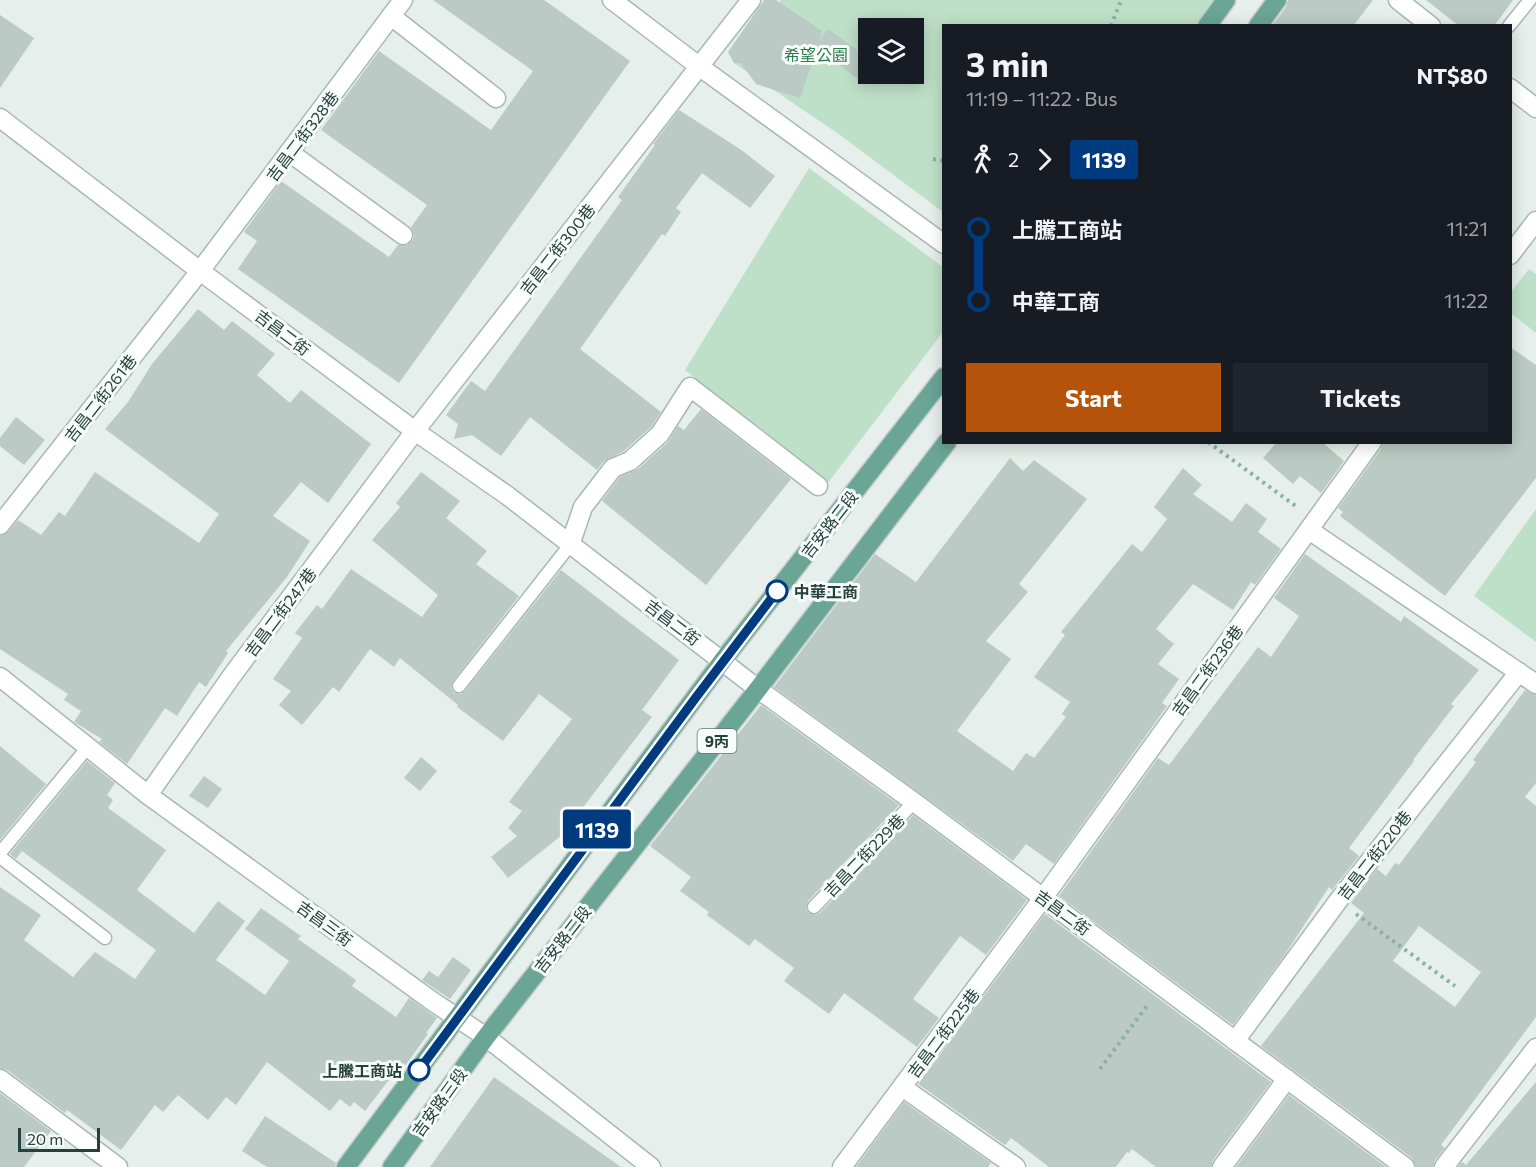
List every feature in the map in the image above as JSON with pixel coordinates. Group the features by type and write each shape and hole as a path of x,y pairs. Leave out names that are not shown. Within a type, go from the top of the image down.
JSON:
{"main road":[{"path":"1208,24 1226,0"},
{"path":"1259,24 1277,0"},
{"name":"吉安路二段","path":"457,1018 723,660 942,380"},
{"name":"吉安路二段","path":"486,1037 758,689 945,444"},
{"name":"9丙","path":"346,1167 457,1018"},
{"name":"吉安路三段","path":"392,1167 486,1037"}],"street":[{"name":"吉昌二街328巷","path":"200,271 403,0"},
{"path":"612,0 700,67 942,243"},
{"name":"吉昌二街300巷","path":"415,431 751,0"},
{"path":"1398,0 1428,24"},
{"path":"391,16 496,98"},
{"path":"1512,90 1536,108"},
{"name":"吉昌二街","path":"0,118 415,431 508,496 758,689 914,802 1405,1167"},
{"path":"289,152 403,235"},
{"path":"1512,252 1536,221"},
{"name":"吉昌二街261巷","path":"0,525 200,271"},
{"path":"570,545 584,507 601,483 613,468 630,461 660,434 690,387 818,486"},
{"name":"吉昌二街247巷","path":"148,795 231,677 415,431"},
{"name":"吉昌二街236巷","path":"1043,898 1371,444"},
{"path":"1309,530 1536,684"},
{"name":"吉昌二街220巷","path":"1234,1041 1338,901 1519,672"},
{"name":"吉昌三街","path":"0,677 148,795 486,1037 651,1167"},
{"name":"吉昌二街225巷","path":"842,1167 1043,898"},
{"path":"1444,1167 1536,1048"},
{"path":"0,1079 118,1167"},
{"path":"1222,1167 1287,1079"},
{"path":"902,1087 1016,1167"}],"lane":[{"path":"1511,24 1530,0"},
{"path":"459,686 570,545"},
{"path":"88,747 0,855 105,938"},
{"name":"吉昌二街229巷","path":"814,908 914,802"}],"path":[{"path":"1112,24 1121,0"},
{"path":"933,159 942,161"},
{"path":"1211,444 1299,508"},
{"path":"1338,901 1455,986"},
{"path":"1100,1069 1162,986"}],"green space":[{"name":"希望公園","path":"781,0 1216,0 1198,24 942,24 942,211 840,135 734,63"},
{"path":"809,168 942,266 942,333 827,484 685,370"},
{"path":"1529,269 1536,274 1536,333 1512,314 1512,291"},
{"path":"1536,509 1536,642 1474,596"}],"building":[{"path":"433,0 544,0 630,61 399,383 238,269 257,241 244,232 281,181 389,257 398,245 407,245 412,241 414,236 411,227 427,205 321,130 379,51 491,130 533,71"},
{"path":"764,0 776,0 822,31 819,41 828,29 857,50 858,79 817,48 800,98 756,84 741,63 734,63 728,52"},
{"path":"1288,0 1373,0 1355,24 1273,24 1286,7"},
{"path":"1426,0 1513,0 1495,24 1456,24"},
{"path":"0,15 34,38 0,88"},
{"path":"679,110 740,149 775,176 750,208 702,173 676,208 681,212 665,236 662,234 580,349 661,412 651,427 624,451 604,461 597,470 530,417 501,456 472,435 454,439 458,424 446,415 471,381 485,391 622,200 618,197"},
{"path":"198,309 224,330 232,321 275,354 257,375 290,403 301,390 371,444 328,503 301,482 273,516 310,541 287,577 226,651 228,653 206,687 199,682 177,716 165,708 127,764 99,742 102,739 74,722 81,711 64,700 68,694 0,649 0,536 8,532 18,520 41,535 59,512 65,516 95,472 199,543 219,514 105,429 128,402 152,364"},
{"path":"1512,348 1536,365 1536,478 1445,596 1340,516 1343,512 1338,508 1382,444 1512,444"},
{"path":"701,409 791,479 706,585 602,501 620,477 638,469 668,442 678,426 684,430"},
{"path":"16,417 45,440 24,465 0,446 0,438"},
{"path":"1275,444 1324,444 1344,461 1321,493 1300,476 1293,484 1263,458"},
{"path":"1010,458 1023,471 1034,460 1087,499 1019,584 1028,592 986,641 1011,659 957,731 1013,771 1026,753 1034,758 1066,717 1062,714 1070,702 1034,677 1065,635 1061,632 1132,544 1142,552 1167,519 1154,507 1183,468 1202,485 1193,494 1232,522 1246,503 1267,519 1258,532 1281,549 1255,585 1251,582 1233,610 1193,584 1156,629 1174,644 1158,664 1179,679 1162,703 1167,706 1054,864 1026,844 1013,861 774,687 875,554 916,582"},
{"path":"421,472 460,501 446,518 487,551 476,564 519,596 453,681 451,688 454,693 461,694 465,691 561,570 679,660 642,710 652,717 562,835 508,878 491,857 517,836 508,828 522,811 509,802 572,719 539,694 503,741 457,707 458,705 400,658 394,667 370,649 339,692 333,687 302,725 279,705 291,691 273,679 302,638 295,633 317,605 322,609 351,569 422,617 438,595 372,540 400,507 396,503"},
{"path":"1305,554 1401,622 1404,616 1479,670 1451,704 1454,706 1349,848 1359,856 1332,890 1329,887 1284,956 1233,1025 1059,896 1158,758 1169,765 1258,647 1271,657 1299,616 1274,598"},
{"path":"1525,690 1536,695 1536,783 1525,797 1536,806 1536,1017 1441,1145 1445,1148 1435,1160 1433,1167 1416,1167 1412,1158 1261,1046 1364,913 1351,903 1377,869 1386,876 1395,863 1399,865 1476,762 1473,760","holes":["1419,926 1481,972 1455,1007 1393,961"]},
{"path":"761,705 899,805 808,901 806,909 809,913 816,915 820,913 913,815 1027,900 986,955 960,936 913,999 939,1018 917,1047 844,993 829,1014 784,981 794,968 755,939 749,946 707,915 709,912 680,891 691,877 650,846"},
{"path":"0,746 46,784 0,840"},
{"path":"421,757 437,771 420,791 404,778"},
{"path":"87,761 115,783 107,795 113,800 108,808 166,850 137,890 194,933 218,901 245,921 216,960 265,995 289,961 245,929 261,908 301,936 298,939 356,980 352,986 396,1017 409,998 437,1018 410,1059 395,1078 392,1076 365,1111 354,1102 350,1107 340,1099 330,1111 267,1062 236,1105 226,1097 208,1120 178,1095 163,1112 155,1105 121,1150 67,1110 65,1113 7,1070 0,1068 0,887 41,915 24,940 73,977 95,952 135,979 156,950 22,851 16,859 10,854"},
{"path":"204,776 222,789 208,808 189,796"},
{"path":"1045,914 1271,1082 1213,1160 1211,1167 1156,1167 1132,1149 1116,1167 1049,1167 1011,1138 1005,1145 918,1084"},
{"path":"453,957 471,970 450,999 422,980 429,971 438,977"},
{"path":"494,1077 621,1167 430,1167"},
{"path":"1536,1082 1536,1167 1458,1167 1462,1162 1466,1165"},
{"path":"0,1093 51,1131 24,1167 0,1167"},
{"path":"1289,1095 1386,1167 1236,1167"},
{"path":"904,1102 991,1163 988,1167 856,1167"},
{"path":"265,1116 336,1163 335,1167 267,1167 242,1151"}],"bus line":[{"name":"1139","path":"419,1070 723,660 777,591"}],"place":[{"name":"中華工商","path":"777,591"},
{"name":"上騰工商站","path":"419,1070"}]}
